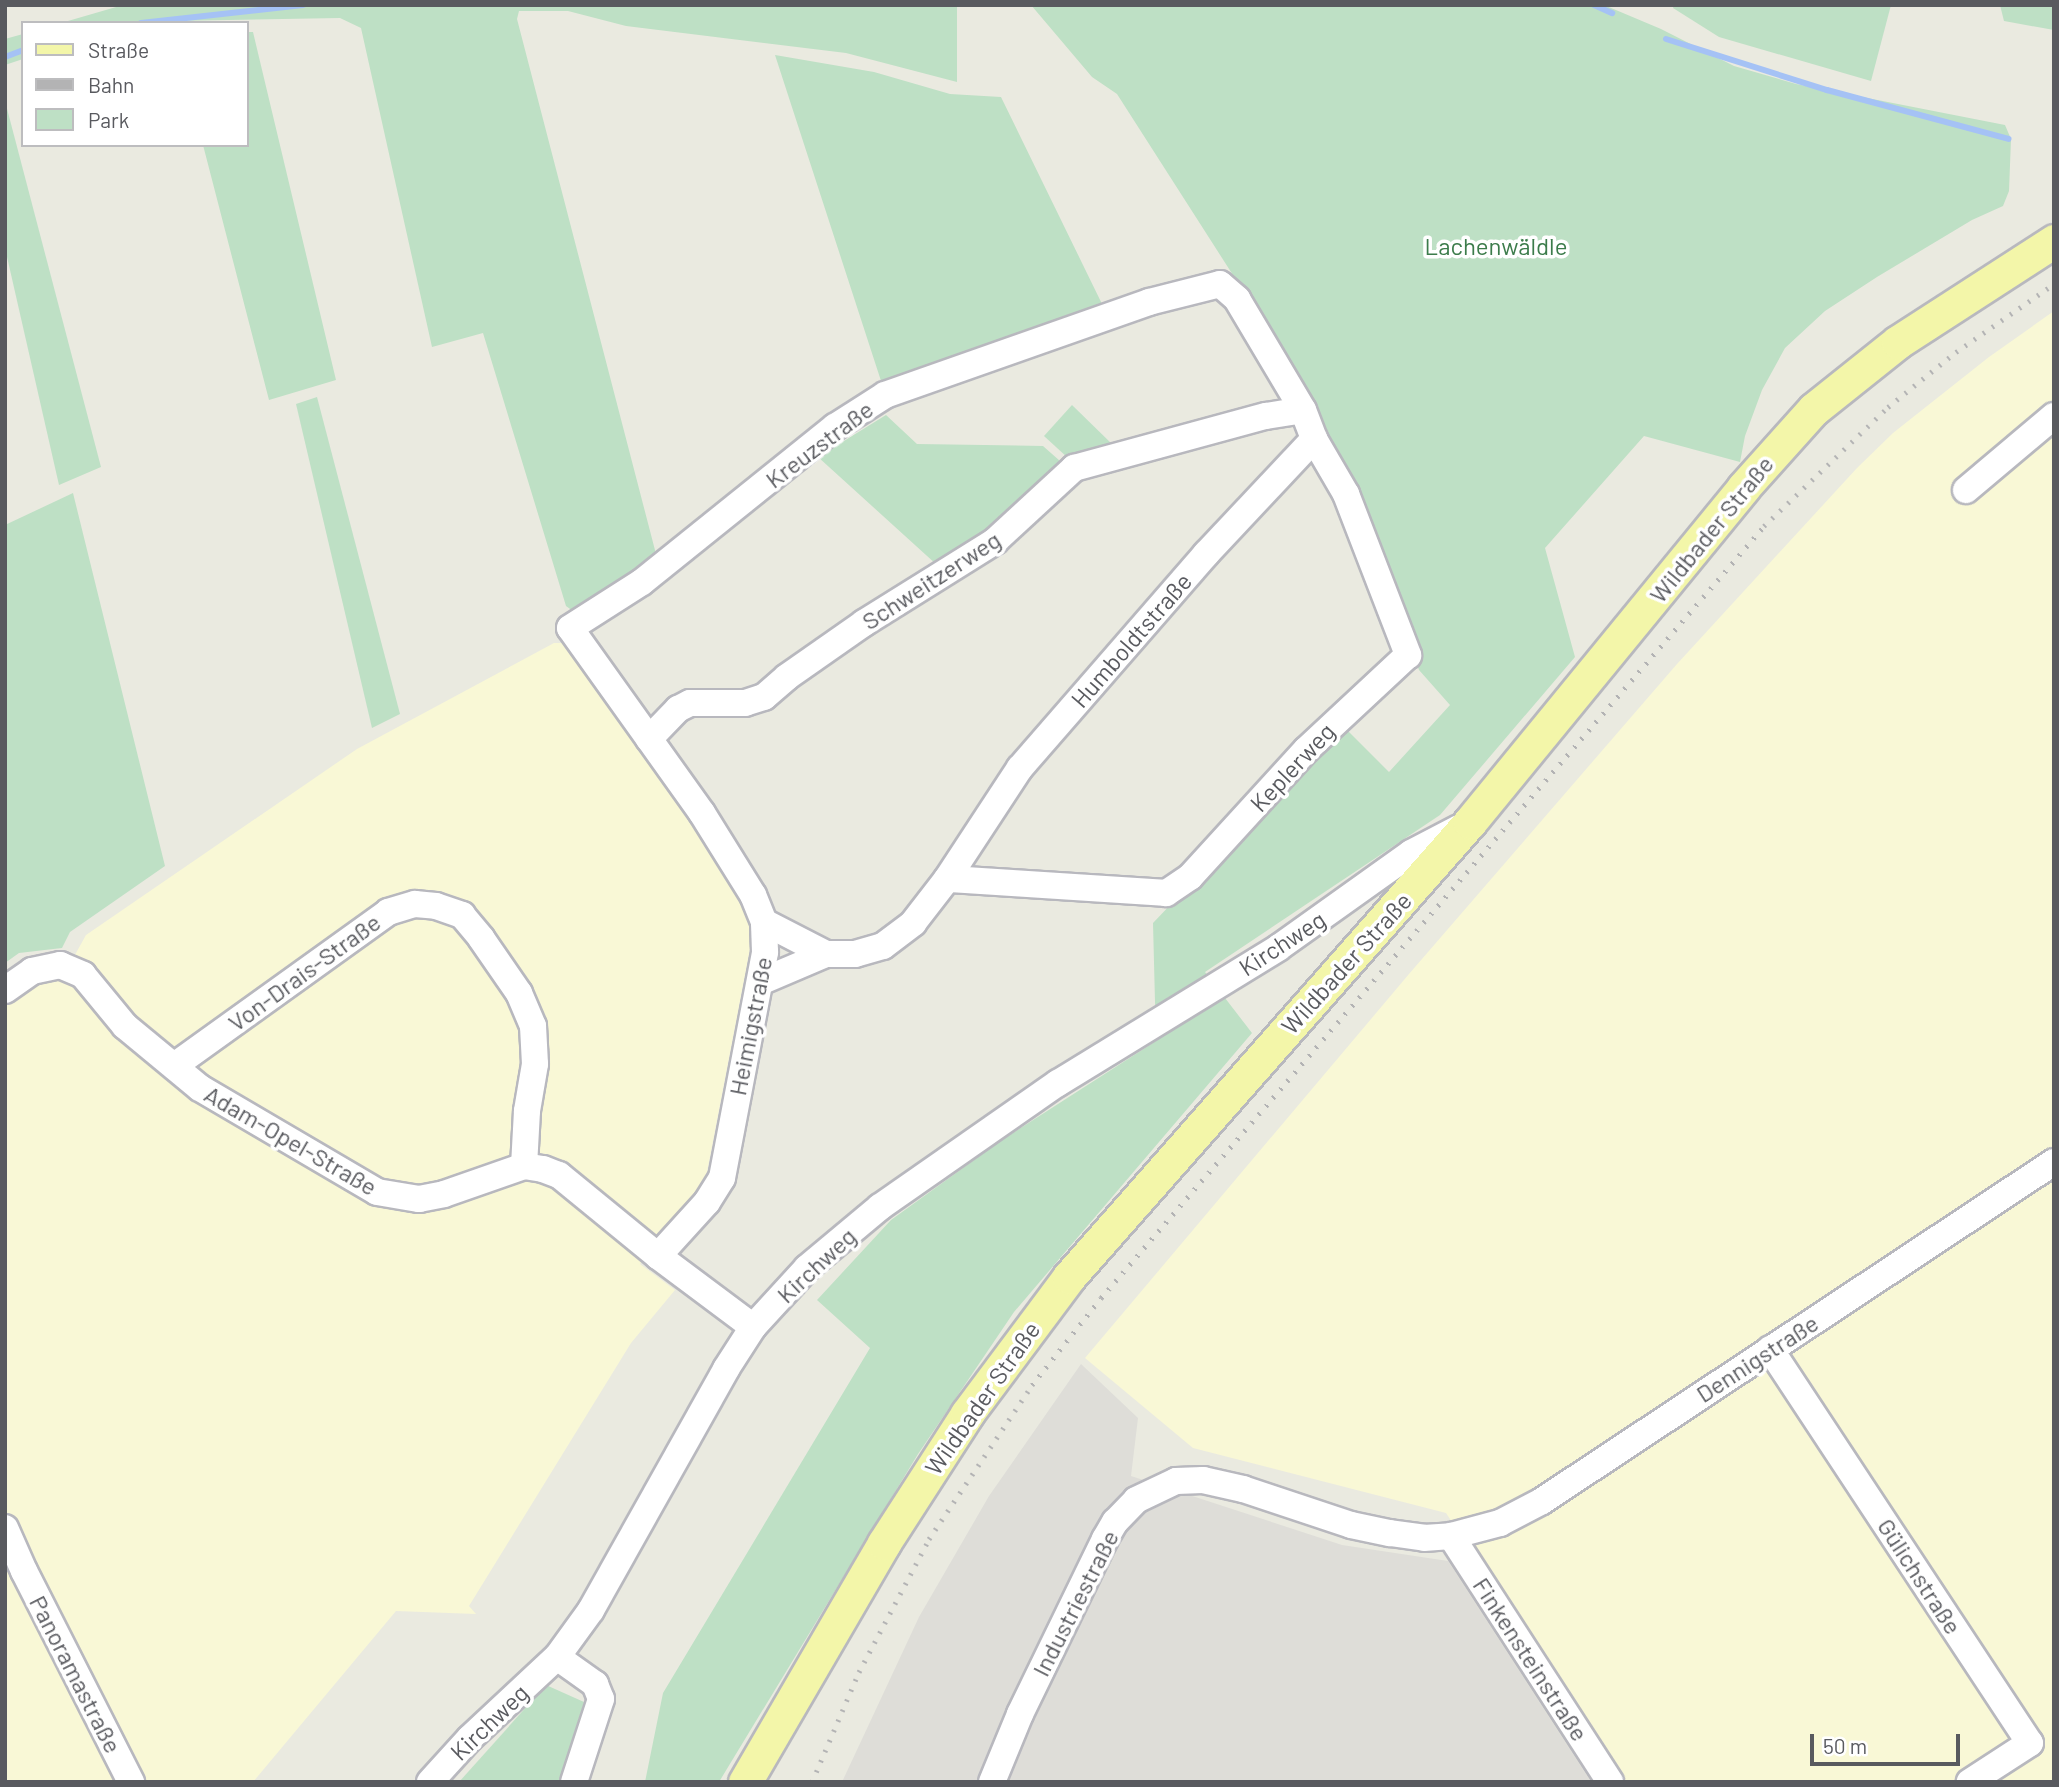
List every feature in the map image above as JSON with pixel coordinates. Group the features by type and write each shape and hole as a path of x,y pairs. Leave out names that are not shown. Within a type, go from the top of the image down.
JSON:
{"main road":[{"name":"Wildbader Straße","path":"745,1782 884,1543 967,1414 1069,1277 1470,822 1743,488 1814,409 1898,342 2054,241"}],"street":[{"name":"Kreuzstraße","path":"570,628 642,582 835,427 886,394 1149,302 1220,284 1237,299 1303,410"},
{"path":"1303,410 1314,439"},
{"name":"Schweitzerweg","path":"649,739 678,709 690,703 745,703 764,697 787,677 864,623 995,541 1074,468 1266,416 1303,410"},
{"path":"1966,490 2054,416"},
{"name":"Humboldtstraße","path":"760,982 826,954 855,954 883,946 901,936 947,879 1020,768 1206,554 1314,439"},
{"name":"Keplerweg","path":"947,879 1166,893 1190,877 1306,750 1408,655 1346,494 1314,439"},
{"name":"Heimigstraße","path":"570,628 710,825 753,895 764,922 765,952 722,1178 707,1202 658,1256"},
{"name":"Kirchweg","path":"430,1782 470,1738 557,1657 591,1610 673,1460 753,1327 807,1269 880,1207 1058,1083 1278,948 1411,853 1470,822"},
{"name":"Kirchweg","path":"1352,897 1378,900 1394,909"},
{"name":"Von-Drais-Straße","path":"174,1066 388,912 415,904 436,906 462,915 481,938 519,993 533,1026 535,1063 527,1111 524,1166"},
{"path":"764,922 826,954"},
{"name":"Adam-Opel-Straße","path":"5,990 33,971 60,965 83,975 125,1026 200,1088 377,1192 419,1199 444,1195 524,1166"},
{"name":"Dennigstraße","path":"1451,1536 1500,1523 1531,1508 2054,1162"},
{"path":"524,1166 559,1175 658,1256 753,1327"},
{"name":"Gülichstraße","path":"1770,1349 2030,1743 1970,1782"},
{"name":"Industriestraße","path":"992,1782 1020,1714 1105,1539 1126,1509 1146,1493 1176,1481 1203,1480 1243,1489 1359,1527 1424,1538 1451,1536"},
{"name":"Panoramastraße","path":"5,1528 14,1576 131,1782"},
{"name":"Finkensteinstraße","path":"1451,1536 1610,1782"},
{"path":"557,1657 595,1684 601,1699 574,1782"}],"shaded area":[{"path":"2054,311 2054,1782 1625,1782 1446,1513 1193,1448 1085,1358 1409,974 1677,664 1857,468 1893,433 1989,357"},
{"path":"554,643 572,643 745,897 754,928 707,1172 696,1195 640,1264 675,1290 631,1343 469,1606 476,1614 396,1611 253,1782 5,1782 5,1004 36,982 61,980 86,935 357,749"},
{"path":"1081,1364 1138,1418 1131,1476 1342,1545 1448,1561 1591,1782 842,1782 919,1617 989,1496"}],"green space":[{"path":"123,5 957,5 957,82 846,53 626,26 568,11 519,11 517,19 656,554 577,614 566,606 483,333 432,347 361,28 340,18 68,21"},
{"name":"Lachenwäldle","path":"1031,5 1604,5 1661,29 1734,66 1796,84 2005,125 2011,139 2009,191 2003,206 1972,220 1877,277 1825,311 1785,348 1762,390 1745,436 1740,462 1644,436 1545,548 1575,657 1440,815 1205,972 1252,1033 1014,1312 918,1454 719,1782 645,1782 663,1693 870,1348 817,1300 891,1220 999,1142 1156,1041 1153,923 1342,725 1389,772 1450,705 1419,670 1338,455 1231,272 1117,94 1092,77"},
{"path":"1674,5 1891,5 1871,81 1719,37 1673,8"},
{"path":"2000,5 2054,5 2054,30 2004,21"},
{"path":"248,32 253,32 336,380 269,400 204,147 248,147"},
{"path":"21,35 21,60 5,65 5,39"},
{"path":"775,55 874,72 950,94 1001,97 1103,306 882,384"},
{"path":"5,101 101,467 59,485 5,248"},
{"path":"317,397 400,714 372,728 296,404"},
{"path":"1072,405 1114,446 1068,458 1044,436"},
{"path":"886,415 917,444 1043,446 1060,461 994,526 937,565 818,457"},
{"path":"73,493 165,866 70,932 62,948 19,953 5,963 5,525"},
{"path":"546,1685 584,1702 559,1782 459,1782"}],"waterway":[{"path":"159,21 303,5"},
{"path":"1594,5 1612,13"},
{"path":"1666,39 1827,90 2008,139"},
{"path":"5,57 21,51"}],"railway":[{"path":"812,1782 859,1672 929,1539 1032,1385 1101,1298 1764,526 1888,407 1956,352 2054,284"}]}
